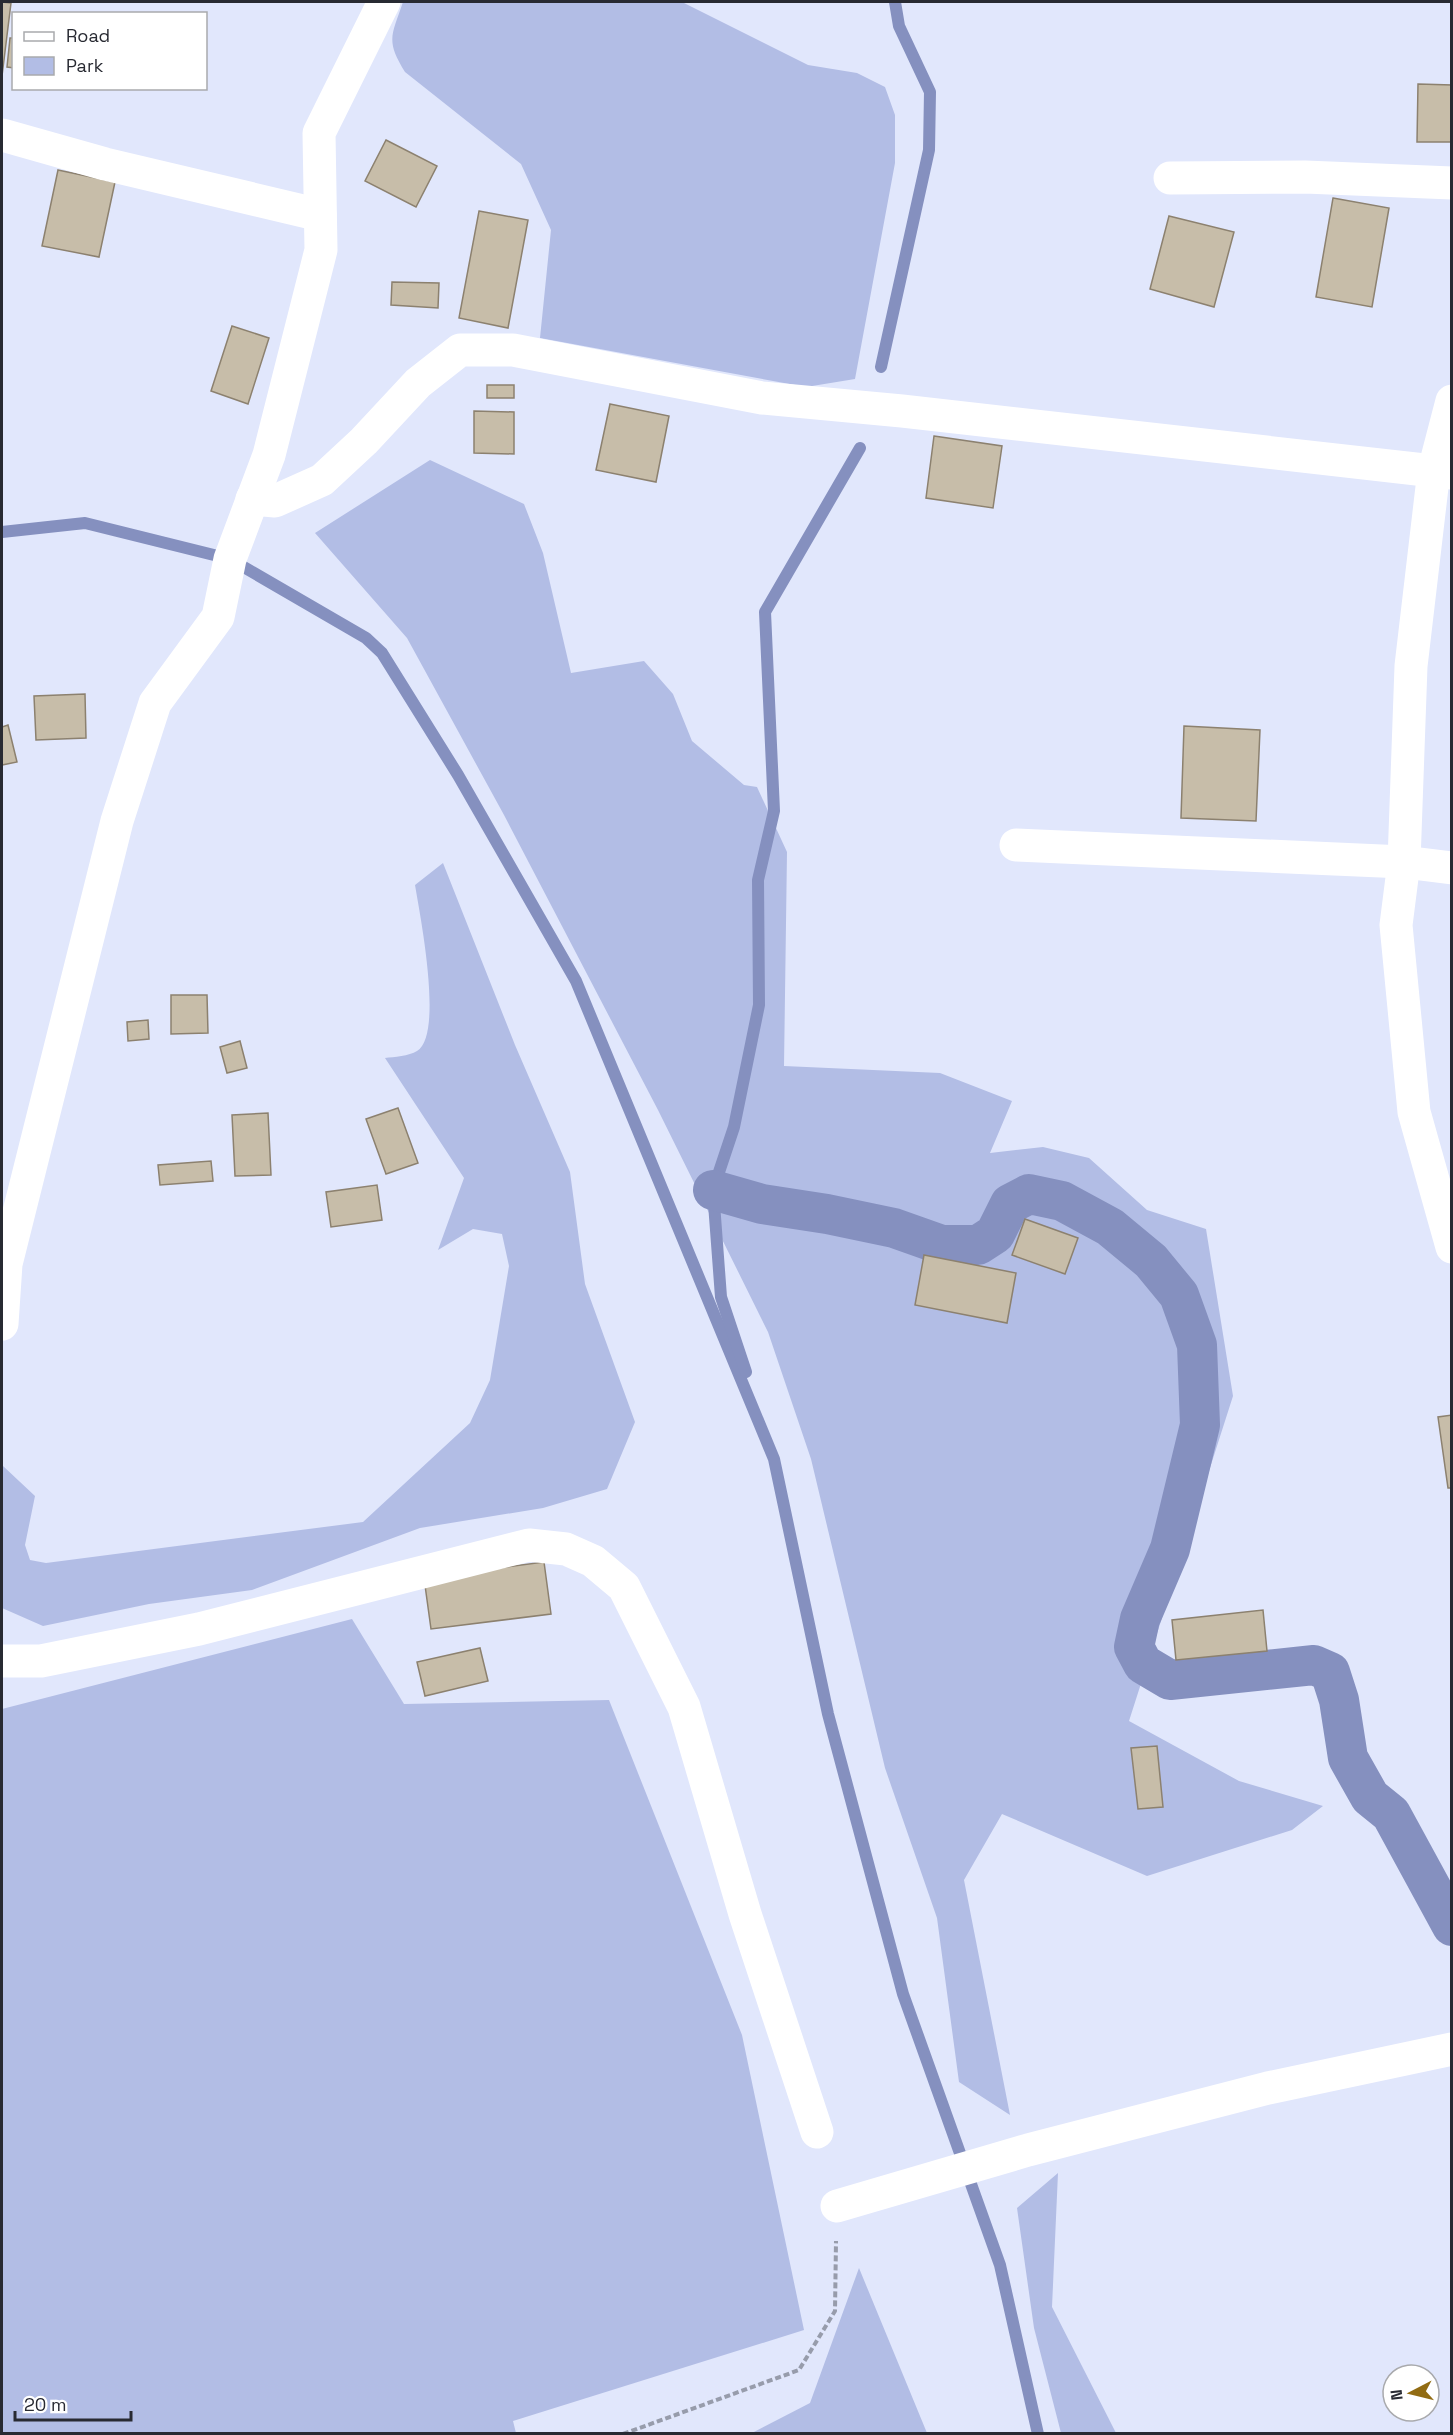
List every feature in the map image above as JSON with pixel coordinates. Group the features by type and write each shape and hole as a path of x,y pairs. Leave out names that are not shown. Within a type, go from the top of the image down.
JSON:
{"street":[{"path":"2,1324 6,1264 117,821 155,703 218,617 230,559 269,455 321,250 319,133 384,2"},
{"path":"2,135 105,164 320,215"},
{"path":"1170,178 1305,177 1452,183"},
{"path":"252,499 275,501 322,480 364,441 418,383 460,350 513,350 762,398 1443,472"},
{"path":"1452,401 1443,472 1411,666 1404,861 1396,925 1414,1112 1452,1247"},
{"path":"1016,845 1404,861 1452,868"},
{"path":"2,1661 41,1661 199,1629 530,1545 566,1549 593,1561 624,1587 684,1707 745,1914 817,2132"},
{"path":"837,2206 1028,2150 1268,2088 1452,2049"}],"path":[{"path":"623,2433 799,2370 835,2311 837,2206"}],"green space":[{"path":"403,2 682,2 808,65 857,73 885,87 895,115 895,163 855,379 806,387 540,338 551,230 521,164 405,72 395,52 392,37"},
{"path":"430,460 524,504 543,553 571,673 644,661 673,694 692,741 744,785 757,787 787,852 784,1066 940,1073 1012,1101 990,1153 1043,1147 1089,1158 1147,1210 1206,1229 1233,1396 1129,1721 1239,1781 1323,1806 1292,1830 1147,1876 1002,1814 964,1880 1010,2115 959,2082 937,1918 885,1768 811,1459 768,1332 658,1110 504,815 407,638 315,533"},
{"path":"443,863 515,1045 570,1172 585,1284 635,1422 607,1489 543,1508 420,1528 252,1590 149,1604 43,1626 2,1608 3,1466 35,1496 25,1545 30,1560 46,1563 363,1522 470,1423 490,1380 509,1266 502,1234 473,1229 438,1250 464,1178 385,1058 414,1053 425,1041 429,1023 430,999 425,946 415,885"},
{"path":"352,1619 404,1704 609,1700 742,2035 804,2330 513,2421 516,2433 2,2433 2,1709"},
{"path":"1058,2173 1052,2307 1116,2433 1061,2433 1034,2328 1017,2208"},
{"path":"859,2268 927,2433 752,2433 810,2403"}],"building":[{"path":"2,2 11,3 2,76"},
{"path":"10,38 12,38 12,68 7,67"},
{"path":"1418,84 1452,85 1452,142 1417,142"},
{"path":"386,140 437,166 416,207 365,181"},
{"path":"58,170 115,182 99,257 42,246"},
{"path":"1333,198 1389,208 1372,307 1316,297"},
{"path":"479,211 528,220 508,328 459,318"},
{"path":"1169,216 1234,232 1214,307 1150,289"},
{"path":"392,282 439,283 438,308 391,305"},
{"path":"232,326 269,338 248,404 211,391"},
{"path":"487,385 514,385 514,398 487,398"},
{"path":"610,404 669,416 656,482 596,470"},
{"path":"474,411 514,412 514,454 474,453"},
{"path":"934,436 1002,446 993,508 926,498"},
{"path":"85,694 86,738 36,740 34,696"},
{"path":"8,725 17,762 2,765 2,727"},
{"path":"1184,726 1260,730 1256,821 1181,818"},
{"path":"171,995 207,995 208,1033 171,1034"},
{"path":"148,1020 149,1039 128,1041 127,1022"},
{"path":"240,1041 247,1068 227,1073 220,1047"},
{"path":"398,1108 418,1163 386,1174 366,1119"},
{"path":"268,1113 271,1175 235,1176 232,1115"},
{"path":"211,1161 213,1181 160,1185 158,1165"},
{"path":"377,1185 382,1220 331,1227 326,1192"},
{"path":"1025,1219 1078,1238 1065,1274 1012,1255"},
{"path":"924,1255 1016,1273 1007,1323 915,1305"},
{"path":"1452,1415 1452,1488 1448,1488 1438,1417"},
{"path":"544,1562 551,1614 431,1629 424,1578"},
{"path":"1263,1610 1267,1651 1176,1660 1172,1620"},
{"path":"480,1648 488,1681 425,1696 417,1662"},
{"path":"1157,1746 1163,1807 1138,1809 1131,1748"}],"waterway":[{"path":"881,367 929,150 930,92 899,26 895,2"},
{"path":"746,1372 721,1297 713,1190 734,1127 759,1005 758,880 774,811 765,612 860,448"},
{"path":"2,532 85,523 230,559 366,638 382,653 458,775 576,981 774,1459 828,1714 903,1994 1000,2265 1038,2434"},
{"path":"713,1190 762,1204 894,1228 942,1245 978,1245 995,1234 1010,1204 1029,1194 1062,1201 1110,1227 1151,1261 1179,1295 1197,1345 1200,1425 1170,1549 1140,1619 1134,1647 1143,1664 1170,1680 1314,1665 1330,1672 1339,1700 1348,1758 1370,1797 1391,1814 1452,1926"}]}
